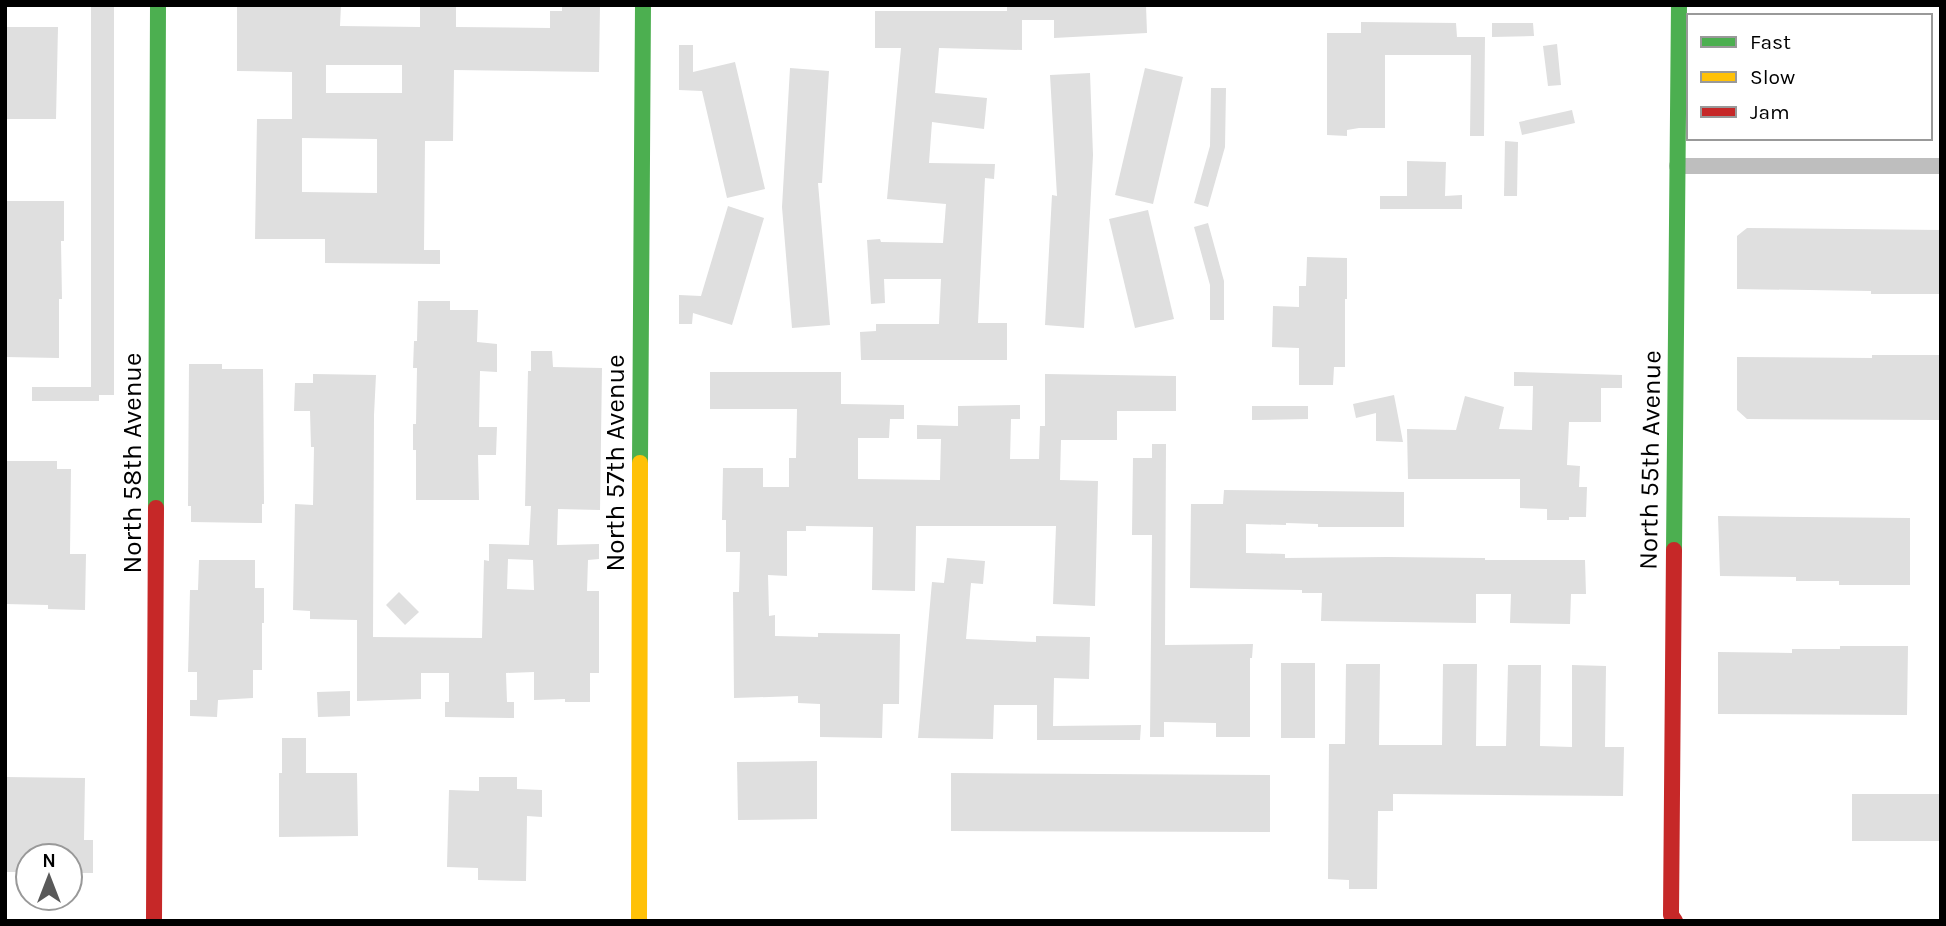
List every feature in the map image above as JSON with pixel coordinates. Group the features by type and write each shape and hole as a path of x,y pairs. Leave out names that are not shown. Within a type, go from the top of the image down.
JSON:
{"street":[{"name":"North 58th Avenue","path":"154,921 158,5"},
{"name":"North 57th Avenue","path":"639,921 643,5"},
{"name":"North 55th Avenue","path":"1671,919 1679,5"},
{"path":"1677,166 1941,166"}],"building":[{"path":"91,5 114,5 114,395 99,395 99,401 32,401 32,387 91,387"},
{"path":"237,5 341,5 340,26 420,27 420,5 456,5 456,27 550,28 550,11 562,11 562,5 600,5 599,72 454,70 453,141 425,141 424,250 440,250 440,264 325,263 325,239 255,239 257,119 292,119 292,72 237,71","holes":["326,65 402,65 402,93 326,93","302,138 377,139 377,193 302,192"]},
{"path":"1007,5 1146,5 1147,33 1054,38 1054,20 1022,20 1022,50 939,48 935,93 987,98 984,129 932,122 929,163 995,164 994,179 985,178 978,323 1007,323 1007,360 861,360 860,332 876,331 876,324 939,324 941,279 884,279 885,303 871,304 867,240 943,243 946,204 887,199 901,48 875,48 875,11 1007,11"},
{"path":"1361,22 1456,23 1457,37 1485,37 1484,136 1470,136 1471,55 1385,55 1385,128 1347,130 1347,136 1327,135 1327,33 1361,33"},
{"path":"1492,23 1533,23 1534,36 1492,37"},
{"path":"5,27 58,27 56,119 5,119"},
{"path":"1557,44 1561,85 1548,86 1543,46"},
{"path":"679,45 693,45 693,72 735,62 765,189 727,198 702,91 679,90"},
{"path":"790,68 829,71 822,183 818,183 830,325 792,328 782,207"},
{"path":"1145,68 1183,77 1153,204 1115,195"},
{"path":"1090,73 1093,155 1084,328 1045,325 1052,195 1057,196 1050,75"},
{"path":"1211,88 1226,88 1225,147 1208,207 1194,203 1210,146"},
{"path":"1572,110 1575,123 1522,135 1519,122"},
{"path":"1505,141 1518,142 1517,196 1504,196"},
{"path":"1407,161 1446,162 1445,196 1462,195 1462,209 1380,209 1380,196 1407,196"},
{"path":"5,201 64,201 59,358 5,357"},
{"path":"728,206 764,218 732,325 693,313 692,324 679,324 679,295 701,296"},
{"path":"1148,210 1174,319 1135,328 1109,219"},
{"path":"1208,223 1224,281 1224,320 1210,320 1210,285 1194,227"},
{"path":"1747,228 1941,230 1941,294 1737,289 1737,236"},
{"path":"1307,257 1347,258 1345,367 1334,367 1333,385 1299,385 1299,348 1272,347 1273,306 1299,307 1299,286 1306,286"},
{"path":"418,301 450,301 450,310 478,310 477,342 497,344 497,372 480,371 479,427 497,427 496,455 478,455 479,500 416,500 413,424 416,424 417,368 413,368"},
{"path":"531,351 552,351 553,367 602,368 600,510 558,509 557,545 599,544 599,559 588,560 587,591 599,591 599,673 590,673 590,702 565,702 565,699 534,700 534,672 506,673 507,702 514,702 514,718 445,717 445,702 449,702 449,673 421,673 421,699 357,701 357,620 310,619 310,611 293,610 295,504 313,505 314,447 311,447 310,411 294,411 295,383 313,383 313,374 376,375 373,637 482,638 484,560 489,561 489,544 529,545 531,506 525,506 528,371 531,371","holes":["508,559 533,560 534,590 507,589"]},
{"path":"1872,355 1941,355 1941,420 1747,419 1737,410 1737,357 1872,358"},
{"path":"189,364 222,364 222,369 263,369 262,523 191,522 191,506 188,506"},
{"path":"710,372 841,372 841,404 904,405 904,419 890,419 889,438 858,438 858,479 940,480 941,439 917,439 917,425 958,426 958,406 1020,405 1020,419 1011,419 1010,459 1039,459 1040,426 1045,426 1045,374 1176,376 1176,411 1117,411 1117,440 1061,440 1060,480 1098,481 1095,606 1053,604 1056,526 916,526 915,591 872,590 873,527 806,526 806,531 787,531 787,576 768,575 769,616 775,615 775,636 818,637 818,633 900,634 899,704 883,704 882,738 820,737 820,704 798,703 798,696 734,698 733,592 739,592 740,552 726,552 726,520 722,520 723,468 763,468 763,487 789,487 789,458 796,458 797,409 710,409"},
{"path":"1514,372 1622,375 1622,388 1601,388 1601,422 1569,422 1567,465 1580,466 1579,487 1587,487 1586,517 1547,520 1547,509 1520,508 1520,479 1408,479 1407,429 1456,430 1465,396 1504,407 1499,429 1532,430 1533,386 1514,386"},
{"path":"1394,395 1403,442 1376,441 1376,413 1356,418 1353,404"},
{"path":"1252,406 1308,406 1308,419 1252,420"},
{"path":"1152,444 1166,444 1165,645 1253,644 1250,658 1250,737 1216,737 1216,723 1164,722 1164,737 1150,737 1152,535 1132,535 1133,458 1152,458"},
{"path":"5,461 57,461 57,469 71,469 70,554 86,554 85,610 48,609 48,605 5,604"},
{"path":"1224,490 1404,492 1404,527 1246,524 1246,553 1285,554 1285,558 1585,560 1586,594 1571,594 1570,624 1510,623 1511,594 1476,594 1476,623 1321,621 1322,593 1302,593 1302,590 1190,588 1191,504 1223,504"},
{"path":"1718,516 1910,518 1910,585 1839,585 1839,581 1796,581 1796,577 1720,576"},
{"path":"947,558 985,561 983,584 971,583 966,639 1036,642 1036,636 1090,637 1089,679 1054,678 1053,726 1141,725 1140,740 1037,740 1037,705 994,705 993,739 918,738 932,582 944,583"},
{"path":"199,560 255,560 255,588 264,588 262,670 253,670 253,698 218,700 217,717 190,716 190,700 197,700 197,672 188,672 190,590 198,590"},
{"path":"399,592 419,612 405,625 386,605"},
{"path":"1840,646 1908,646 1907,715 1718,714 1718,652 1792,653 1792,649 1840,649"},
{"path":"1281,663 1315,663 1315,738 1281,738"},
{"path":"1346,664 1380,664 1379,745 1442,745 1443,664 1477,664 1476,746 1506,746 1508,665 1541,665 1540,746 1572,747 1572,665 1606,666 1605,747 1624,747 1623,796 1393,794 1393,811 1378,811 1377,889 1349,889 1349,880 1328,879 1329,744 1345,744"},
{"path":"350,691 350,716 318,717 317,692"},
{"path":"282,738 306,738 306,773 357,773 358,836 279,837"},
{"path":"817,761 817,819 738,820 737,762"},
{"path":"951,773 1270,775 1270,832 951,831"},
{"path":"5,777 85,778 84,840 93,840 93,873 84,873 84,842 14,842 14,872 5,872"},
{"path":"479,777 517,777 517,789 542,790 542,817 527,816 526,881 478,880 478,868 447,867 449,790 479,791"},
{"path":"1852,794 1941,794 1941,841 1852,841"}],"traffic: fast":[{"path":"156,508 158,5"},
{"path":"640,463 643,5"},
{"path":"1674,550 1679,5"}],"traffic: slow":[{"path":"639,921 640,463"}],"traffic: jam":[{"path":"154,921 156,508"},
{"path":"1674,550 1671,915 1675,921"}]}
